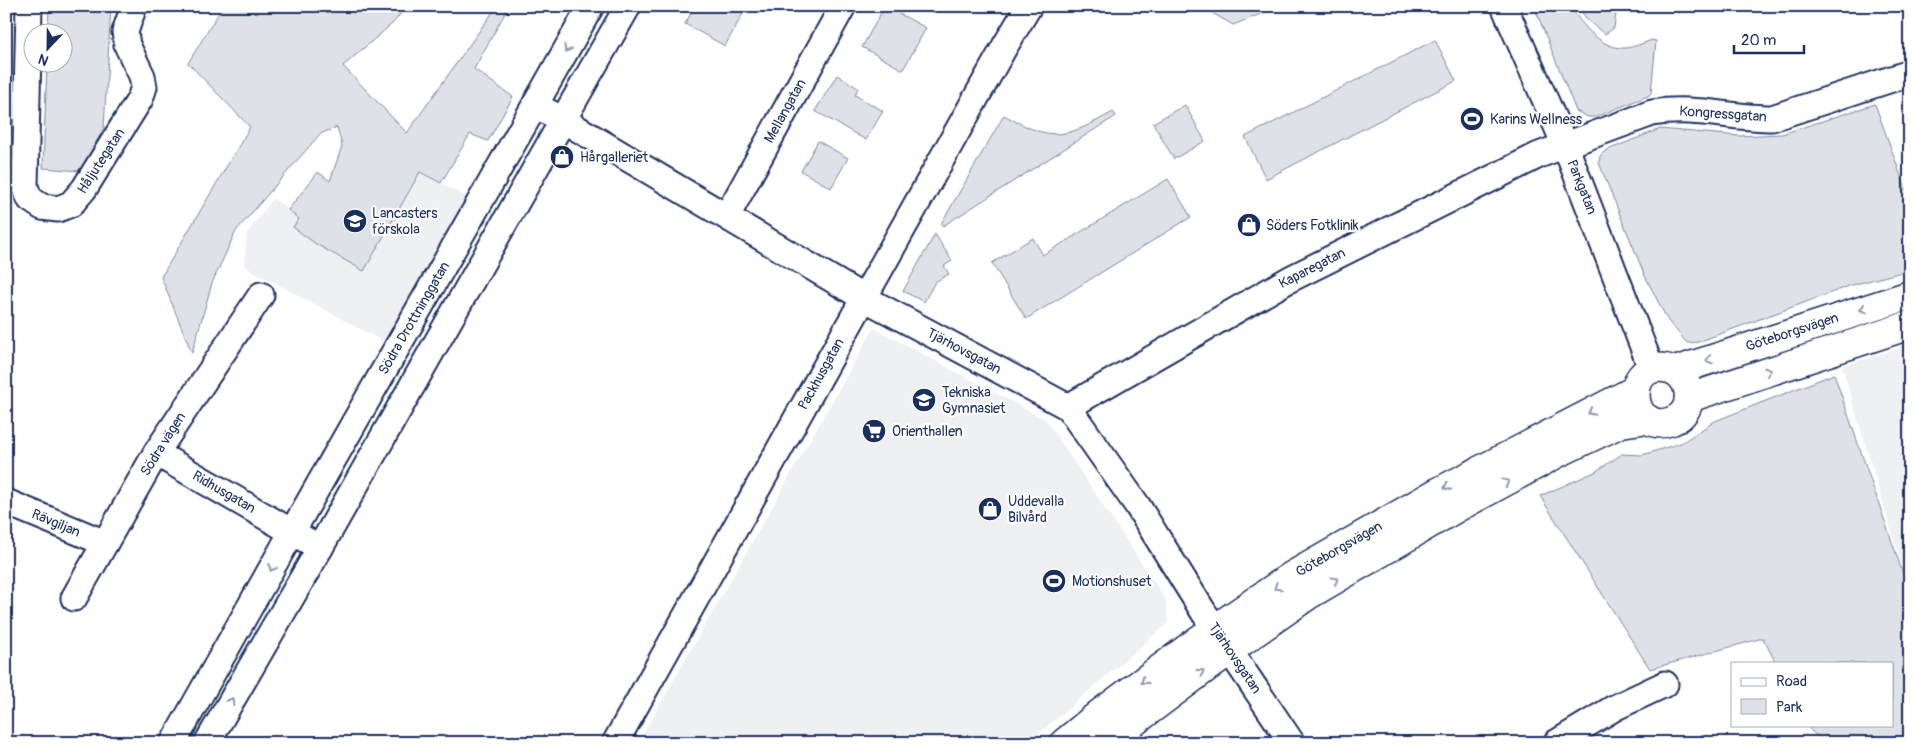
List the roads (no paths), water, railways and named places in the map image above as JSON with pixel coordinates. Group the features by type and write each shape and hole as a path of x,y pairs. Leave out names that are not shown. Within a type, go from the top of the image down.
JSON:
{"main road":[{"name":"Göteborgsvägen","path":"1106,743 1290,577 1438,492 1635,390 1641,378 1910,295"},
{"path":"1663,370 1681,375 1687,384 1689,398 1910,325"},
{"path":"1635,390 1636,405 1640,412 1648,419"},
{"name":"Göteborgsvägen","path":"1064,743 1099,714 1223,639 1307,596 1455,509 1560,452 1621,423 1648,419 1662,422 1676,418 1684,412 1689,398"}],"street":[{"name":"Håljutegatan","path":"29,6 24,187 30,199 42,207 58,209 71,204 84,189 140,99 144,87 142,76 127,45 125,32 134,6"},
{"name":"Södra Drottninggatan","path":"173,743 591,6"},
{"path":"207,743 628,6"},
{"name":"Mellangatan","path":"727,216 843,6"},
{"name":"Packhusgatan","path":"615,743 1029,6"},
{"name":"Parkgatan","path":"1504,6 1663,370"},
{"name":"Kongressgatan","path":"1565,145 1652,112 1690,110 1772,118 1910,73"},
{"path":"535,104 563,120"},
{"name":"Tjärhovsgatan","path":"563,120 864,298 1068,407 1137,505 1199,605 1292,743"},
{"name":"Kaparegatan","path":"1068,407 1290,278 1538,155 1565,145"},
{"name":"Södra vägen","path":"74,598 156,453 261,295"},
{"name":"Ridhusgatan","path":"156,453 292,532"},
{"name":"Rävgiljan","path":"6,502 105,543"},
{"path":"292,532 320,548"},
{"path":"1556,743 1614,708 1665,684"}],"place":[{"name":"Karins Wellness","path":"1472,119"},
{"name":"Hårgalleriet","path":"562,157"},
{"name":"Lancasters förskola","path":"355,221"},
{"name":"Söders Fotklinik","path":"1249,225"},
{"name":"Tekniska Gymnasiet","path":"924,400"},
{"name":"Orienthallen","path":"874,431"},
{"name":"Uddevalla Bilvård","path":"990,509"},
{"name":"Motionshuset","path":"1054,581"}]}
